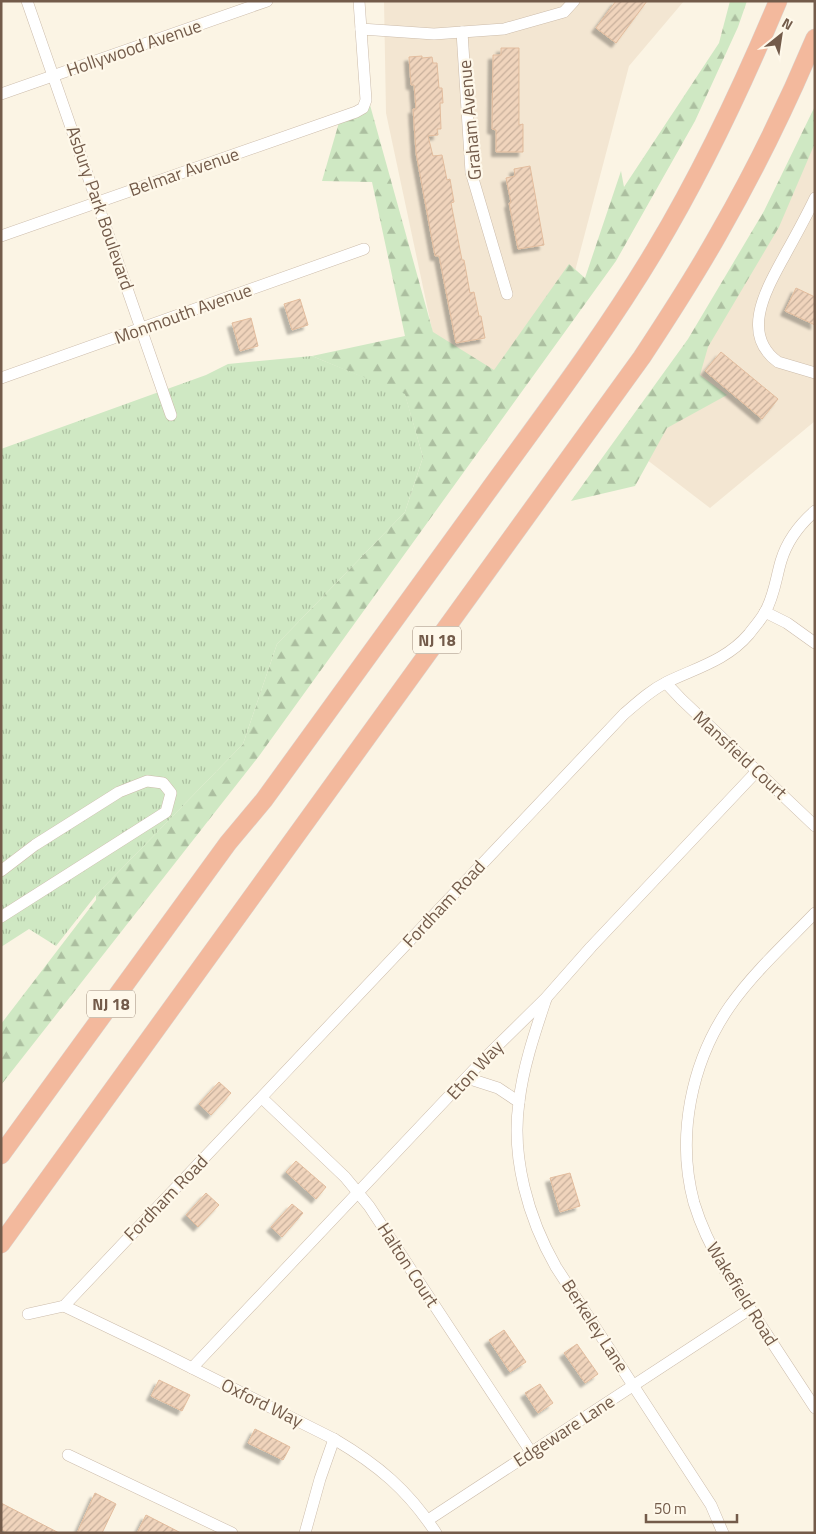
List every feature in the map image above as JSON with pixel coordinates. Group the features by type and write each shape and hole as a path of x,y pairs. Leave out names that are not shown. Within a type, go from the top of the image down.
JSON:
{"highway":[{"name":"NJ 18","path":"1,1155 228,843 264,800 538,423 609,322 656,250 704,165 748,74 778,1"},
{"name":"NJ 18","path":"1,1244 642,357 688,285 746,185 815,38"}],"street":[{"name":"Asbury Park Boulevard","path":"27,1 171,415"},
{"name":"Hollywood Avenue","path":"1,94 267,1"},
{"path":"360,1 361,29 434,34 504,28 564,12 574,1"},
{"name":"Belmar Avenue","path":"1,236 363,108 365,104 361,29"},
{"name":"Graham Avenue","path":"462,32 471,172 507,294"},
{"path":"815,198 767,289 760,306 759,316 761,340 773,358 778,362 815,373"},
{"name":"Monmouth Avenue","path":"1,378 364,248"},
{"name":"Fordham Road","path":"64,1306 624,714 644,697 666,683 724,656 747,636 765,612 786,548 796,531 815,511"},
{"path":"765,612 787,623 815,643"},
{"name":"Mansfield Court","path":"666,683 680,699 815,826"},
{"name":"Eton Way","path":"192,1368 526,1016 546,998 591,947 757,771"},
{"path":"1,871 35,845 118,792 147,781 163,783 171,793 166,812 1,917"},
{"name":"Wakefield Road","path":"815,913 750,982 719,1023 708,1045 692,1090 686,1150 694,1202 703,1229 713,1250 815,1408"},
{"name":"Berkeley Lane","path":"546,998 525,1069 519,1102 518,1134 521,1173 527,1200 539,1233 556,1266 711,1505 723,1533"},
{"path":"467,1078 498,1088 519,1102"},
{"name":"Halton Court","path":"262,1098 345,1177 370,1206 531,1452"},
{"path":"28,1314 64,1306"},
{"name":"Oxford Way","path":"64,1306 334,1439 390,1477 414,1501 436,1533"},
{"name":"Edgeware Lane","path":"428,1520 750,1309"},
{"path":"304,1533 334,1439"},
{"path":"68,1455 232,1533"}],"shaded area":[{"path":"384,1 684,1 629,66 565,309 507,377 440,367 386,113"},
{"path":"815,116 815,421 710,508 625,443 788,183"}],"green space":[{"path":"730,1 747,1 738,27 695,121 616,261 259,756 1,1085 1,1024 96,900 96,895 243,744 277,644 405,512 423,457 405,395 312,356 405,336 372,182 322,181 340,119 370,105 433,332 494,370 569,264 585,278 621,171 624,187 719,43"},
{"path":"815,106 815,143 779,227 708,347 700,375 727,395 667,428 635,486 571,501 688,339 764,211"},
{"path":"312,356 405,394 423,457 405,512 277,644 243,744 96,895 56,946 29,929 1,947 1,449 206,375 228,364"}],"building":[{"path":"616,1 647,1 616,43 596,28"},
{"path":"501,48 519,48 519,125 523,124 523,152 496,152 496,130 492,129 493,55 501,55"},
{"path":"422,56 422,58 432,57 433,63 437,63 439,88 442,88 443,103 440,103 441,129 437,129 438,135 428,136 433,156 442,155 447,180 450,179 454,202 451,203 462,260 464,260 470,293 474,292 485,338 456,343 439,256 435,256 416,153 413,109 416,109 414,85 411,85 409,57"},
{"path":"530,166 544,245 518,249 506,178 515,176 514,169"},
{"path":"796,288 815,297 815,325 785,311"},
{"path":"300,299 308,325 292,330 284,304"},
{"path":"251,318 258,346 240,351 232,323"},
{"path":"721,352 778,399 762,419 705,371"},
{"path":"219,1082 231,1093 211,1115 199,1104"},
{"path":"296,1161 326,1187 316,1199 286,1172"},
{"path":"570,1173 580,1206 560,1212 550,1178"},
{"path":"206,1193 219,1205 198,1227 186,1215"},
{"path":"292,1204 303,1213 282,1237 271,1227"},
{"path":"504,1330 526,1362 510,1372 489,1340"},
{"path":"577,1344 598,1374 585,1383 564,1353"},
{"path":"159,1380 190,1395 182,1411 151,1396"},
{"path":"540,1384 553,1403 538,1413 525,1393"},
{"path":"255,1429 290,1447 283,1460 248,1443"},
{"path":"95,1493 116,1504 102,1533 77,1533"},
{"path":"1,1503 59,1533 8,1533 1,1529"},
{"path":"146,1515 181,1533 137,1533"}]}
